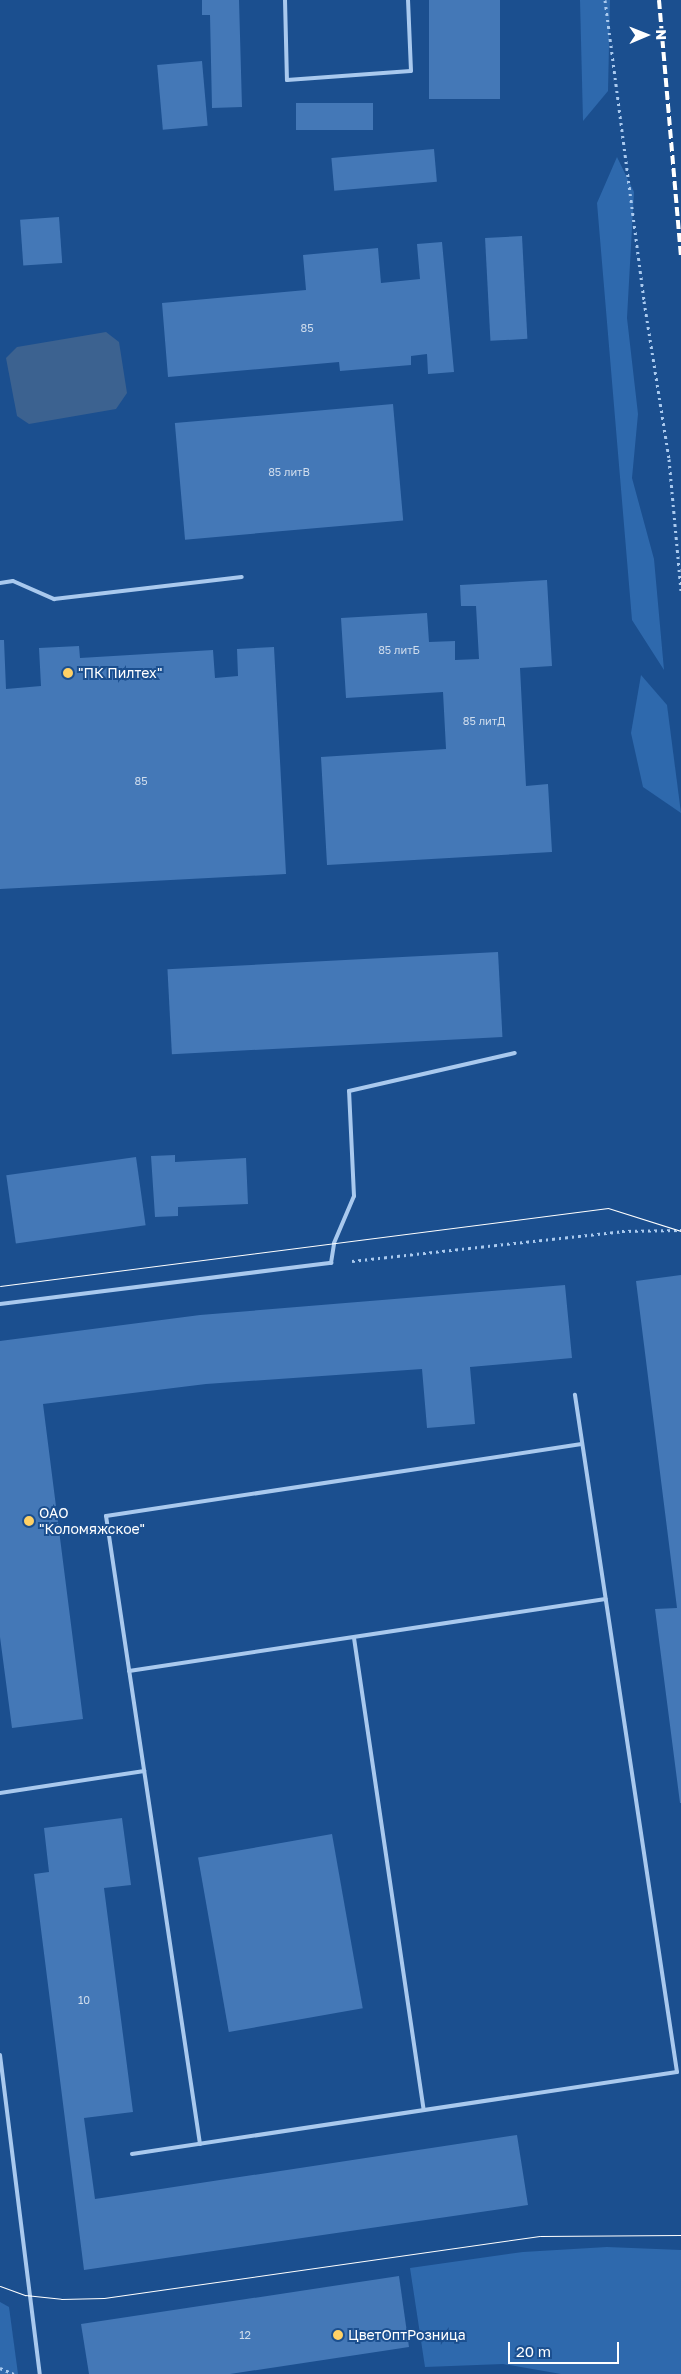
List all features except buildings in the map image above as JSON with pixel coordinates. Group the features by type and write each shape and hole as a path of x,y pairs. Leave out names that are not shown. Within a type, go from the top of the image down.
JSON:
{"lane":[{"path":"286,0 287,80 411,71 408,0"},
{"path":"0,583 13,581 54,599 242,577"},
{"path":"0,1304 331,1263 334,1243 354,1196 349,1091 515,1053"},
{"path":"132,2154 677,2072 575,1395"},
{"path":"200,2144 106,1516 582,1444"},
{"path":"129,1671 606,1599"},
{"path":"354,1638 424,2110"},
{"path":"0,1793 144,1771"},
{"path":"0,2055 40,2374"}],"path":[{"path":"605,0 644,301 669,459 681,590"},
{"path":"331,1263 622,1230 681,1230"},
{"path":"0,2368 14,2374"}],"shaded area":[{"path":"580,0 610,0 608,91 583,121"},
{"path":"617,157 634,192 627,318 638,414 632,478 654,559 664,670 632,620 597,203"},
{"path":"106,332 119,342 127,393 116,409 29,424 17,416 6,358 17,347"},
{"path":"641,675 667,705 681,813 643,787 631,733"},
{"path":"607,2247 681,2250 681,2374 561,2374 503,2364 425,2367 410,2268 523,2252"},
{"path":"0,2302 9,2307 18,2374 0,2374"}],"tram line":[{"path":"0,1286 608,1208 681,1231"},
{"path":"0,2286 25,2295 61,2299 104,2298 540,2236 681,2235"}],"railway":[{"path":"659,0 681,258"}],"place":[{"name":"\"ПК Пилтех\"","path":"68,673"},
{"name":"ОАО \"Коломяжское\"","path":"29,1521"},
{"name":"ЦветОптРозница","path":"338,2335"}]}
